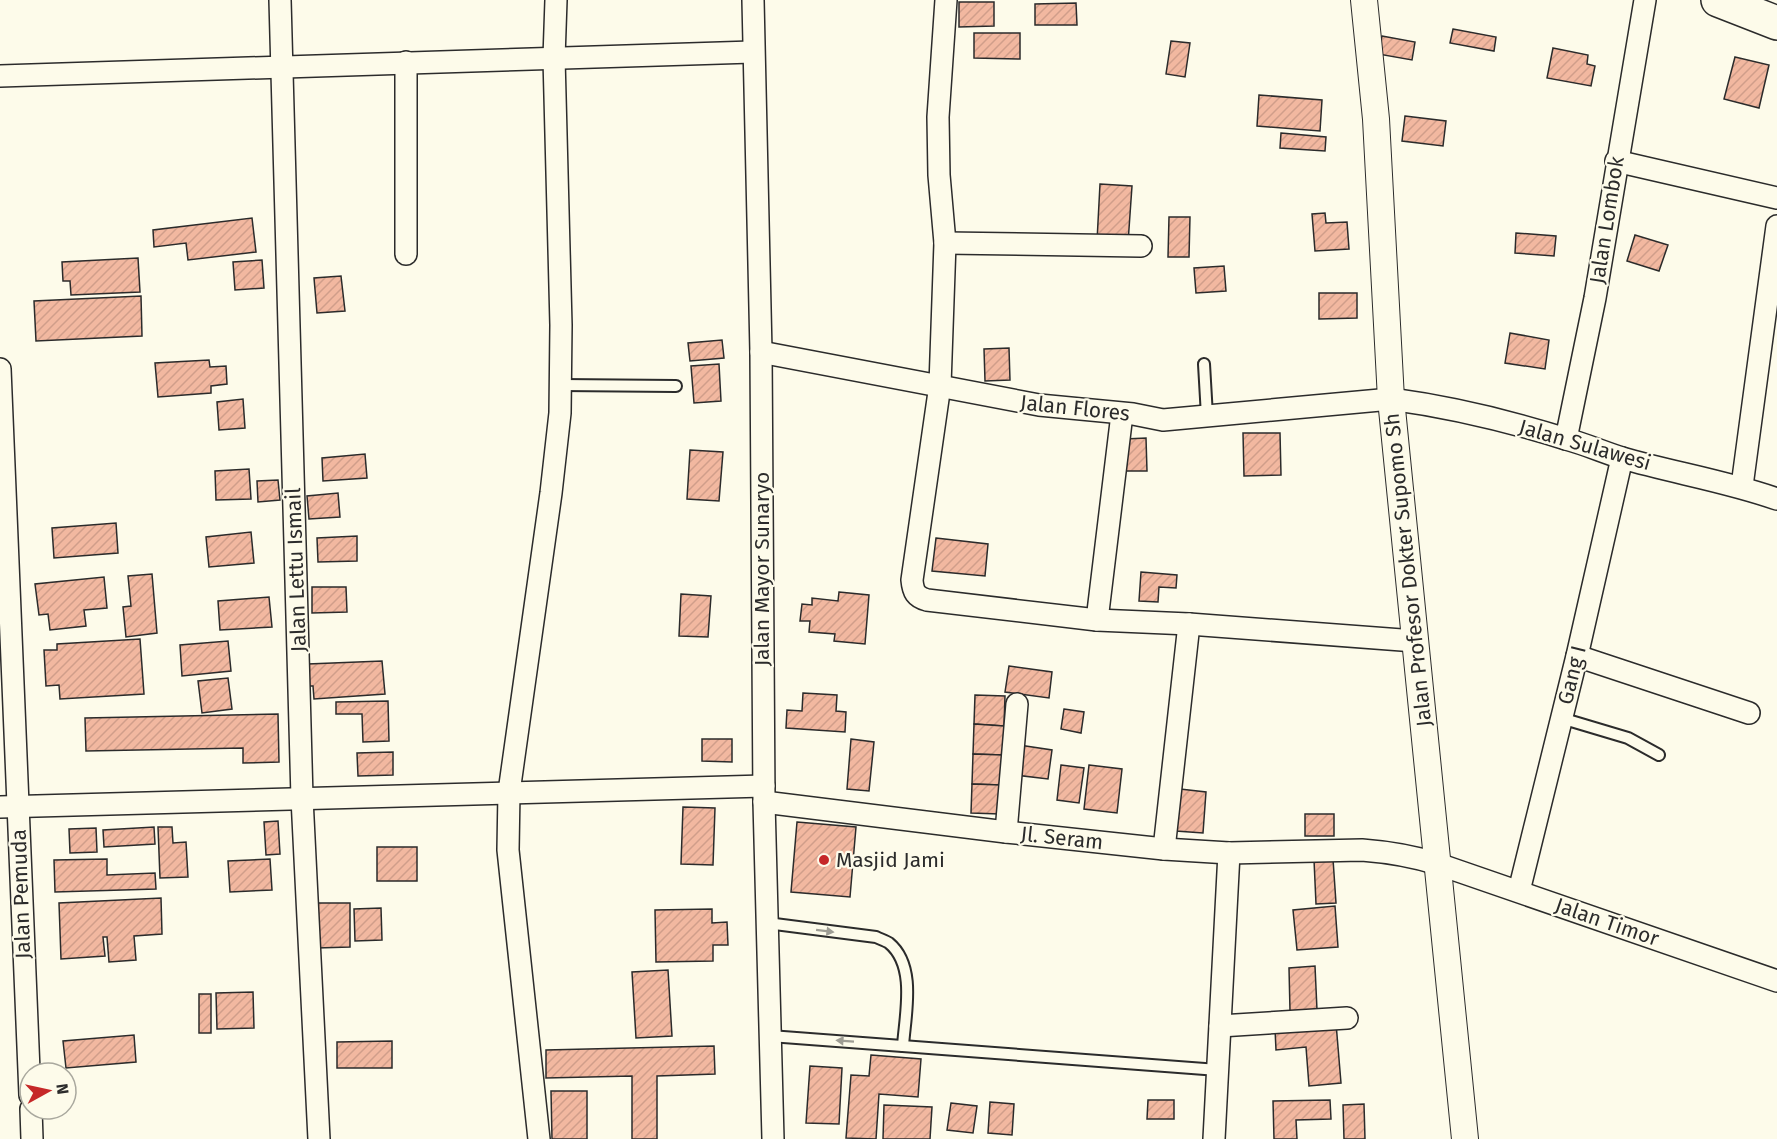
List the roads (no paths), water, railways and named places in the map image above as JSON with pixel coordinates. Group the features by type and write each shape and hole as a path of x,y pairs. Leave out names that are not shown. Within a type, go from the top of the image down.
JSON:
{"main road":[{"path":"1718,0 1777,23"}],"street":[{"name":"Jalan Lettu Ismail","path":"280,0 302,798 320,1139"},
{"path":"539,1139 508,850 509,792 551,493 561,385 554,58 556,0"},
{"name":"Jalan Mayor Sunaryo","path":"753,0 761,352 764,794 773,1139"},
{"path":"946,0 938,117 939,175 945,243 940,385 912,580 916,595 927,600 1097,620 1189,624 1415,641"},
{"name":"Jalan Profesor Dokter Supomo Sh","path":"1364,0 1376,119 1391,399 1465,1139"},
{"name":"Jalan Lombok","path":"1566,439 1595,298 1616,161 1645,0"},
{"path":"0,76 753,52"},
{"path":"406,62 406,254"},
{"path":"1616,161 1777,198"},
{"path":"1742,486 1777,226"},
{"path":"945,243 1141,246"},
{"name":"Jalan Flores","path":"761,352 1039,405 1133,414 1163,420 1391,399"},
{"name":"Jalan Pemuda","path":"0,369 9,807 28,1061"},
{"name":"Jalan Sulawesi","path":"1391,399 1485,416 1622,458 1742,486 1777,499"},
{"path":"1097,620 1122,414"},
{"name":"Gang I","path":"1519,891 1577,656 1622,458"},
{"path":"1164,849 1189,624"},
{"path":"1577,656 1749,713"},
{"path":"1006,832 1017,704"},
{"name":"Jl. Seram","path":"9,807 509,792 764,794 1006,832 1164,849 1229,854 1371,850 1438,864"},
{"path":"1214,1139 1229,854"},
{"name":"Jalan Timor","path":"1438,864 1777,981"},
{"path":"1220,1026 1347,1018"},
{"path":"31,1121 32,1139"}],"lane":[{"path":"1204,364 1207,416"},
{"path":"561,385 676,387"},
{"path":"1560,718 1628,738 1659,755"},
{"path":"767,923 876,937 889,943 900,957 906,976 903,1046"},
{"path":"770,1036 1218,1070"}],"place":[{"name":"Masjid Jami","path":"824,860"}]}
